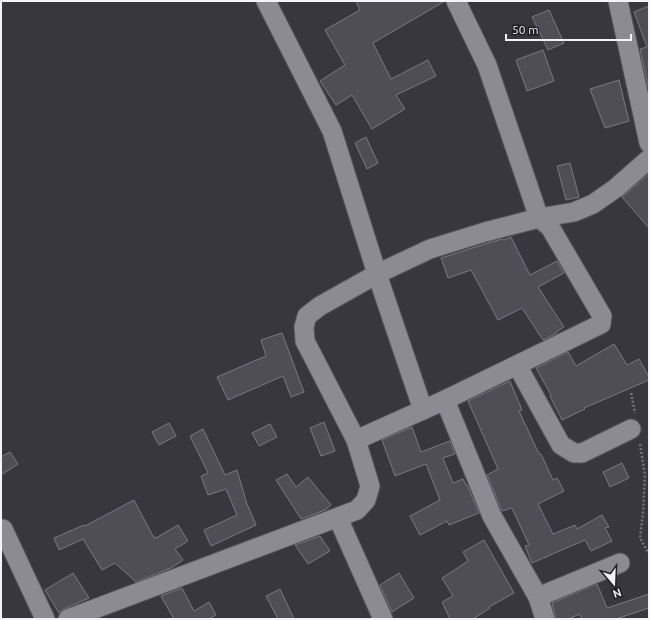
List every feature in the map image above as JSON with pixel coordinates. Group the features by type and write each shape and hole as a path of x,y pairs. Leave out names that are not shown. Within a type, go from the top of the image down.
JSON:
{"street":[{"path":"266,1 332,131 377,274 423,410"},
{"path":"356,440 517,365 601,324 603,320 550,227 539,218 487,65 456,1"},
{"path":"618,1 649,143"},
{"path":"68,619 357,510 366,500 370,486 356,440 305,341 304,326 307,316 320,306 377,274 430,249 485,232 539,218 574,212 594,204 616,188 649,158"},
{"path":"517,365 561,445 574,453 582,453 635,427"},
{"path":"444,400 492,516 538,597 545,619"},
{"path":"338,518 383,619"},
{"path":"3,529 45,619"},
{"path":"538,597 620,563"}],"path":[{"path":"631,393 635,427 645,475 640,538 649,554"}],"building":[{"path":"356,1 445,1 373,43 391,79 428,60 436,76 396,95 405,109 372,129 352,95 336,105 320,81 345,65 325,30 360,10"},
{"path":"649,6 649,91 640,49 647,47 634,12"},
{"path":"549,10 564,43 548,50 532,17"},
{"path":"543,50 554,81 527,91 516,60"},
{"path":"619,80 629,121 605,128 590,89"},
{"path":"366,137 378,163 367,169 355,143"},
{"path":"570,163 579,197 566,200 557,166"},
{"path":"649,174 649,228 622,197"},
{"path":"511,237 530,275 557,261 564,273 538,287 564,327 556,332 557,333 543,340 522,308 498,320 471,270 448,278 441,258"},
{"path":"282,333 304,392 291,397 283,376 228,400 217,377 266,356 261,340"},
{"path":"614,344 627,365 639,359 649,377 649,380 584,408 585,409 562,420 550,396 551,395 536,368 568,352 576,366"},
{"path":"510,381 522,410 519,411 539,454 541,454 553,480 557,478 564,491 538,504 553,534 575,525 577,529 602,515 609,527 605,528 612,541 591,551 585,540 532,563 525,546 529,545 512,508 502,511 487,475 498,469 468,401"},
{"path":"324,422 335,451 321,456 310,428"},
{"path":"169,423 176,436 159,445 152,432"},
{"path":"270,424 277,437 259,446 252,433"},
{"path":"412,427 421,452 450,441 455,454 443,458 453,483 463,479 479,513 449,525 447,521 420,535 410,516 440,500 426,464 395,476 382,440"},
{"path":"203,429 225,475 237,470 247,504 256,525 211,546 204,530 237,515 226,489 208,495 201,476 208,473 190,436"},
{"path":"10,452 18,464 1,475 1,457"},
{"path":"622,463 629,478 610,487 603,472"},
{"path":"287,474 296,487 308,477 331,505 325,510 301,519 276,480"},
{"path":"134,500 154,538 178,525 188,541 175,549 183,560 171,568 136,582 115,563 102,570 83,539 59,550 54,538 84,525 85,526"},
{"path":"320,536 330,551 308,564 295,545"},
{"path":"484,540 514,593 489,607 490,608 473,619 450,619 442,602 453,596 442,578 468,561 463,552"},
{"path":"73,573 89,598 64,609 59,613 45,590"},
{"path":"399,573 414,598 392,612 380,585"},
{"path":"597,584 607,608 649,594 649,608 616,619 582,619 580,614 568,619 556,619 552,603"},
{"path":"182,588 194,611 209,602 216,615 209,619 174,619 161,596"},
{"path":"280,589 294,619 278,619 266,596"}]}
